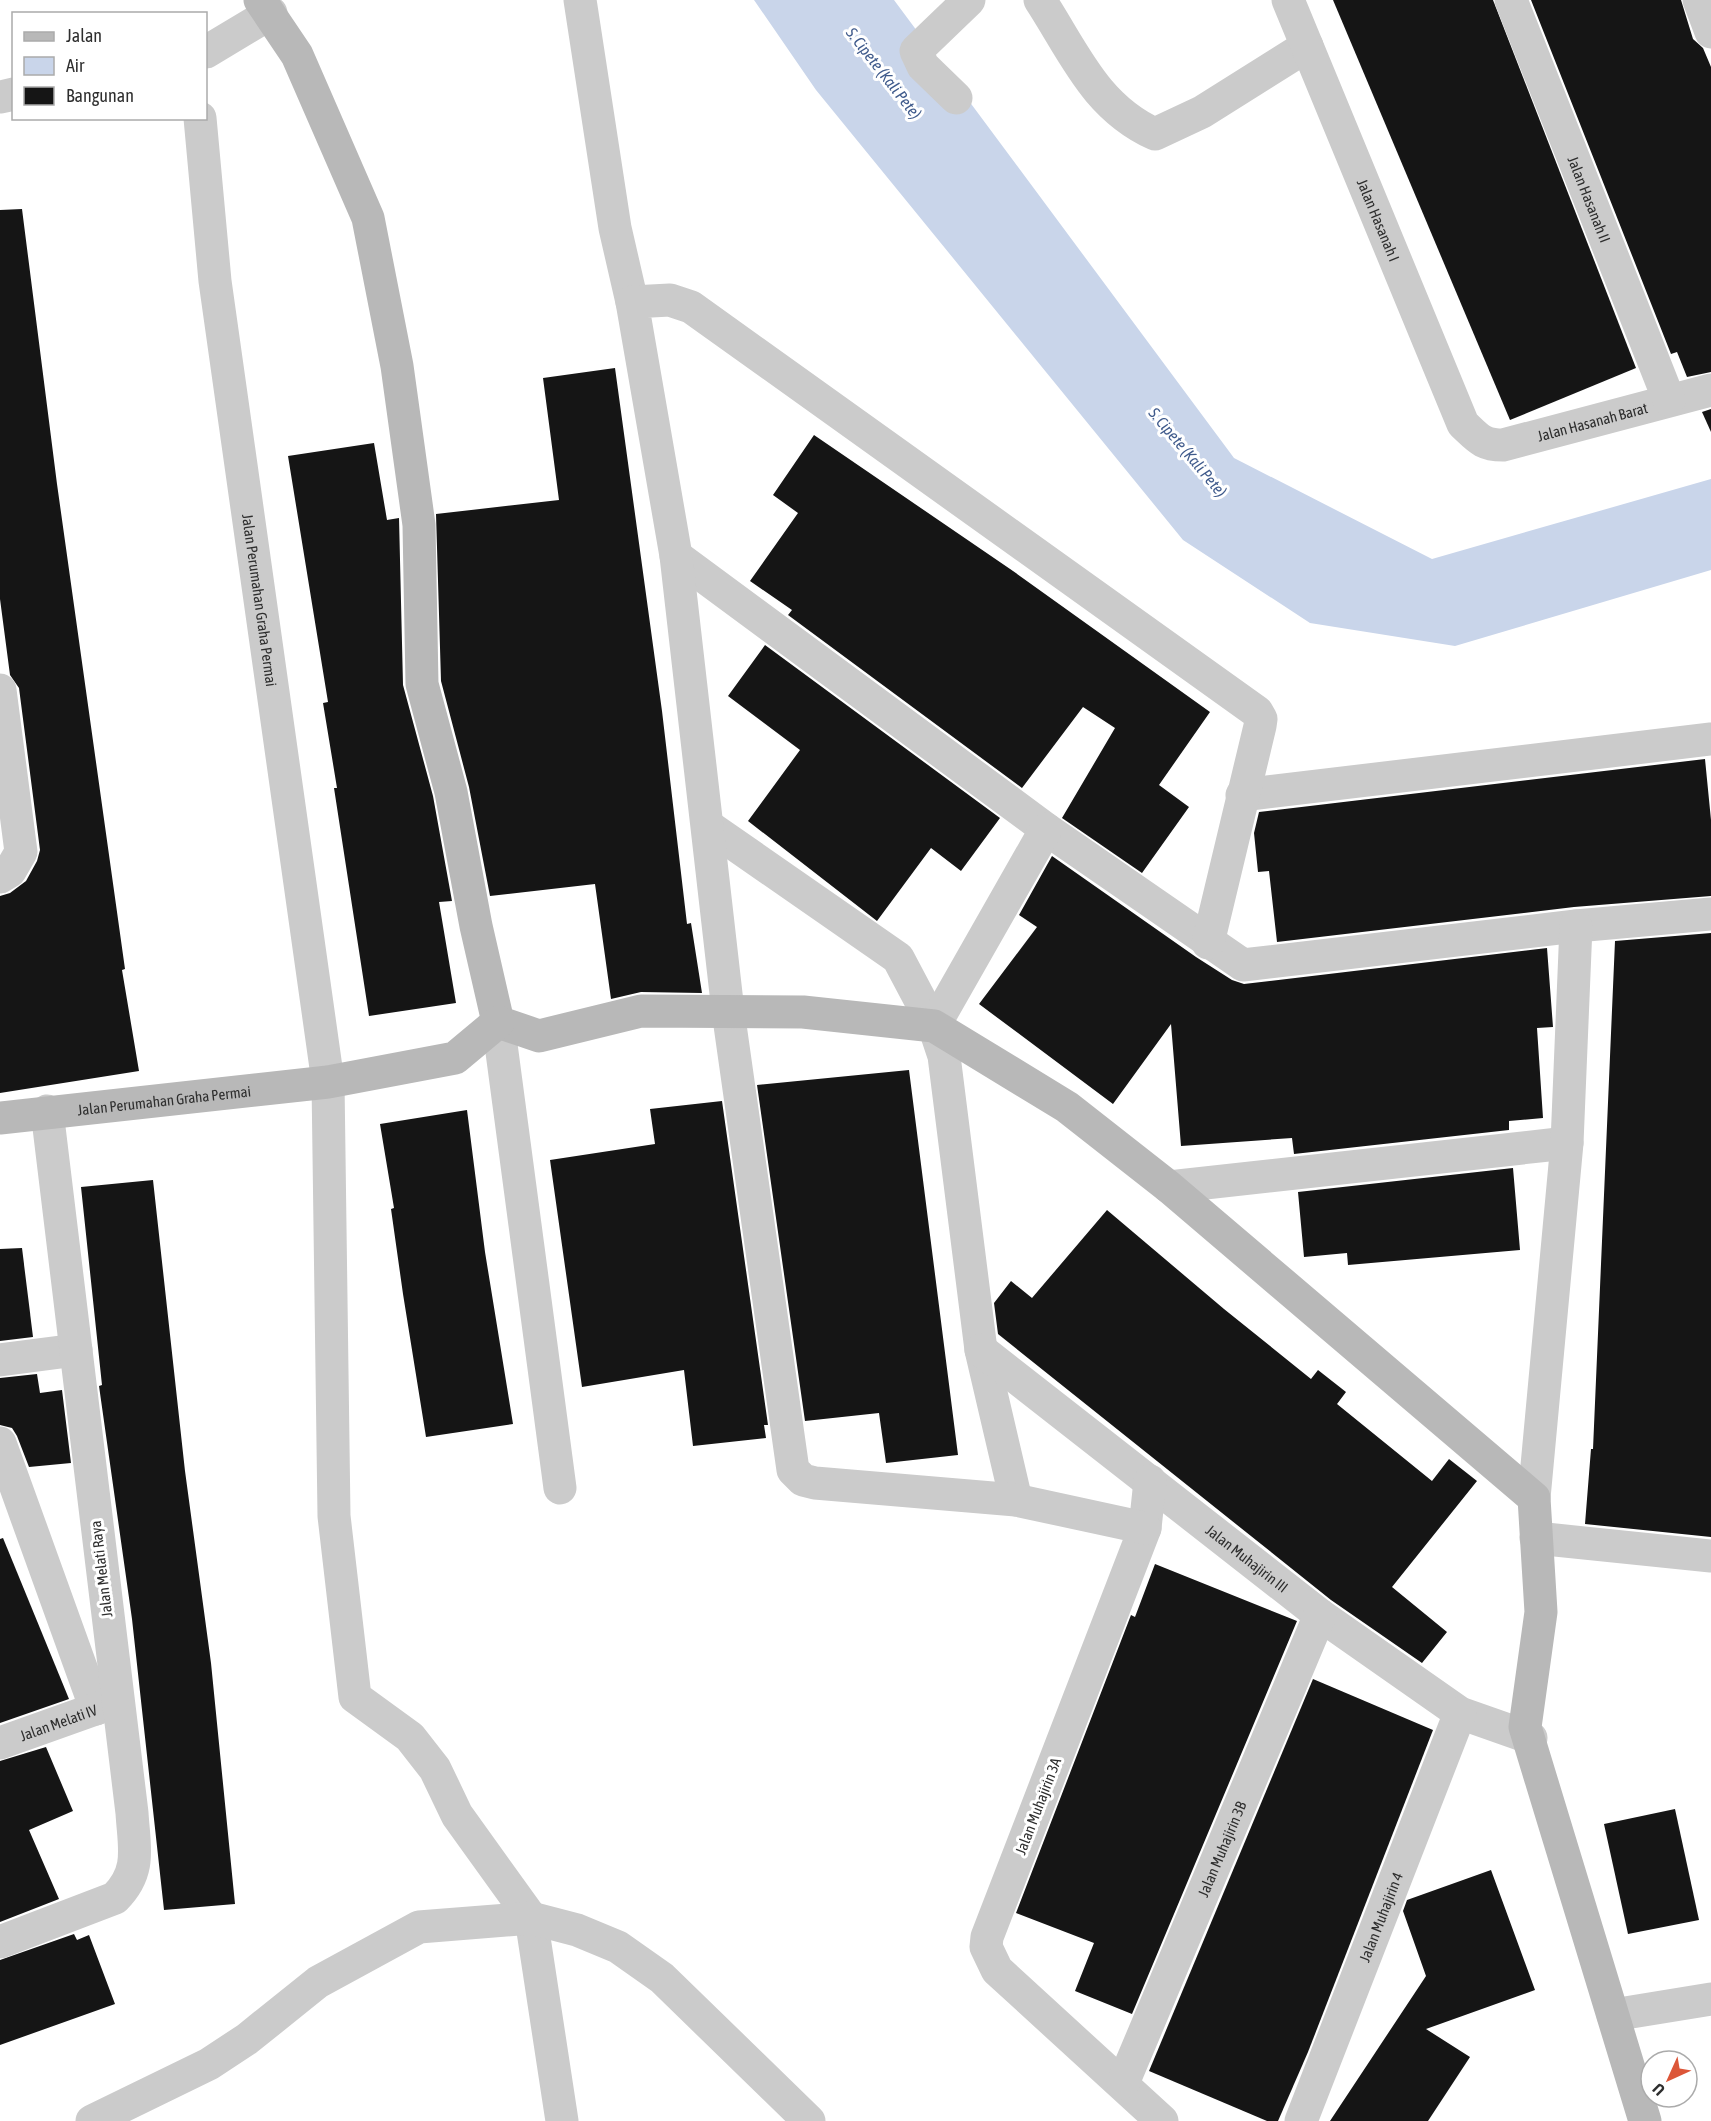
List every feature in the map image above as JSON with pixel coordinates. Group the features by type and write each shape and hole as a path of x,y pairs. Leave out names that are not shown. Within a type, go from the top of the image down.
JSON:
{"street":[{"path":"580,0 615,228 632,302 676,556 728,1011 795,1475 815,1483 1016,1500 1145,1528"},
{"path":"956,98 923,66 916,51 969,0"},
{"path":"1040,0 1085,74 1119,113 1155,134 1202,112 1306,46"},
{"name":"Jalan Hasanah I","path":"1288,0 1463,424 1477,438"},
{"name":"Jalan Hasanah II","path":"1511,0 1669,400"},
{"path":"207,51 266,7 305,72 370,227 397,366 419,525 422,684 450,792 476,926 498,1022 560,1488"},
{"name":"Jalan Perumahan Graha Permai","path":"200,120 215,282 328,1082"},
{"path":"632,302 670,300 691,307 1257,712 1261,719 1260,726 1208,943"},
{"name":"Jalan Hasanah Barat","path":"1477,438 1488,445 1503,445 1711,390"},
{"path":"676,556 1046,829 1243,965 1576,926 1711,914"},
{"path":"0,690 21,852 10,871 0,877"},
{"path":"1242,795 1711,739"},
{"path":"708,826 898,958 934,1026 944,1056 981,1350 1016,1500"},
{"path":"934,1026 1046,829"},
{"path":"1576,926 1567,1143 1534,1498 1541,1612 1526,1726 1645,2121"},
{"path":"498,1022 539,1036 641,1011 803,1012 934,1026 1067,1107 1168,1187 1534,1498"},
{"name":"Jalan Perumahan Graha Permai","path":"0,1118 47,1111 328,1082 455,1058 498,1022"},
{"path":"328,1082 333,1516 355,1697 410,1737 435,1769 457,1815 531,1918 562,2121"},
{"name":"Jalan Melati Raya","path":"0,1942 115,1898 131,1878 135,1865 132,1813 106,1705 76,1350 47,1111"},
{"path":"1168,1187 1567,1143"},
{"path":"0,1360 76,1350"},
{"name":"Jalan Muhajirin III","path":"981,1350 1320,1615 1460,1713 1531,1738"},
{"path":"0,1443 106,1705"},
{"name":"Jalan Muhajirin 3A","path":"1150,1480 1145,1528 987,1937 987,1947 997,1970 1162,2121"},
{"path":"1536,1538 1711,1556"},
{"name":"Jalan Muhajirin 3B","path":"1123,2083 1320,1615"},
{"name":"Jalan Melati IV","path":"0,1743 106,1705"},
{"name":"Jalan Muhajirin 4","path":"1300,2121 1460,1713"},
{"path":"92,2121 166,2087 209,2064 247,2039 318,1982 419,1927 531,1918 577,1930 618,1947 662,1977 809,2121"},
{"path":"1613,2015 1711,1999"}],"water":[{"name":"S. Cipete (Kali Pete)","path":"754,0 894,0 1234,458 1432,559 1711,479 1711,570 1455,646 1310,623 1183,540 816,90"}],"building":[{"path":"1333,0 1493,0 1636,368 1510,420"},
{"path":"1531,0 1681,0 1693,39 1703,48 1711,67 1711,372 1687,377 1677,352 1671,354"},
{"path":"22,209 57,484 125,969 122,970 139,1071 0,1093 0,896 10,893 26,881 40,850 19,688 10,675 0,599 0,210"},
{"path":"615,368 662,711 687,924 691,923 702,993 641,992 611,999 595,884 490,896 469,787 441,681 436,514 559,500 543,378"},
{"path":"1711,409 1711,432 1702,412"},
{"path":"814,435 1013,571 1210,712 1159,785 1189,807 1142,873 1062,818 1115,728 1083,707 1022,788 788,615 792,610 750,581 798,513 773,495"},
{"path":"374,443 387,520 399,518 403,685 433,796 452,901 439,902 456,1003 369,1016 334,788 337,788 323,703 328,702 288,456"},
{"path":"765,645 1000,818 961,871 931,848 877,921 748,821 800,750 728,696"},
{"path":"1705,759 1711,820 1711,896 1574,907 1277,942 1269,871 1258,872 1254,833 1259,812"},
{"path":"1052,856 1196,957 1232,980 1244,984 1547,948 1553,1027 1537,1028 1543,1118 1509,1121 1509,1130 1294,1154 1292,1138 1181,1146 1171,1024 1113,1104 979,1004 1037,927 1019,915"},
{"path":"1711,933 1711,1537 1585,1524 1591,1449 1593,1449 1615,941"},
{"path":"909,1070 958,1455 886,1463 879,1413 805,1421 757,1085"},
{"path":"722,1101 768,1425 764,1425 766,1438 693,1446 684,1370 582,1387 550,1160 655,1144 650,1109"},
{"path":"467,1110 485,1252 513,1424 426,1437 403,1294 391,1209 394,1208 380,1124"},
{"path":"1513,1168 1520,1250 1348,1265 1347,1253 1304,1257 1298,1192"},
{"path":"153,1180 185,1471 211,1663 235,1904 164,1910 132,1619 99,1386 102,1385 81,1187"},
{"path":"1107,1210 1311,1379 1318,1370 1346,1392 1337,1404 1432,1481 1449,1459 1477,1481 1392,1587 1447,1632 1422,1663 1331,1600 998,1334 994,1303 1011,1281 1032,1298"},
{"path":"22,1248 33,1337 0,1341 0,1249"},
{"path":"37,1374 40,1393 62,1390 71,1463 29,1467 12,1428 0,1425 0,1378"},
{"path":"3,1538 69,1699 0,1723 0,1539"},
{"path":"1155,1564 1297,1621 1132,2014 1075,1991 1094,1943 1016,1913 1131,1615 1135,1617"},
{"path":"1313,1679 1433,1730 1308,2052 1278,2121 1267,2121 1149,2071"},
{"path":"46,1747 73,1811 29,1830 59,1899 0,1922 0,1761"},
{"path":"1675,1809 1699,1920 1628,1934 1604,1824"},
{"path":"1491,1870 1535,1990 1426,2029 1470,2057 1428,2121 1330,2121 1426,1976 1403,1911 1407,1900"},
{"path":"74,1934 77,1940 89,1935 115,2004 0,2045 0,1960"}]}
